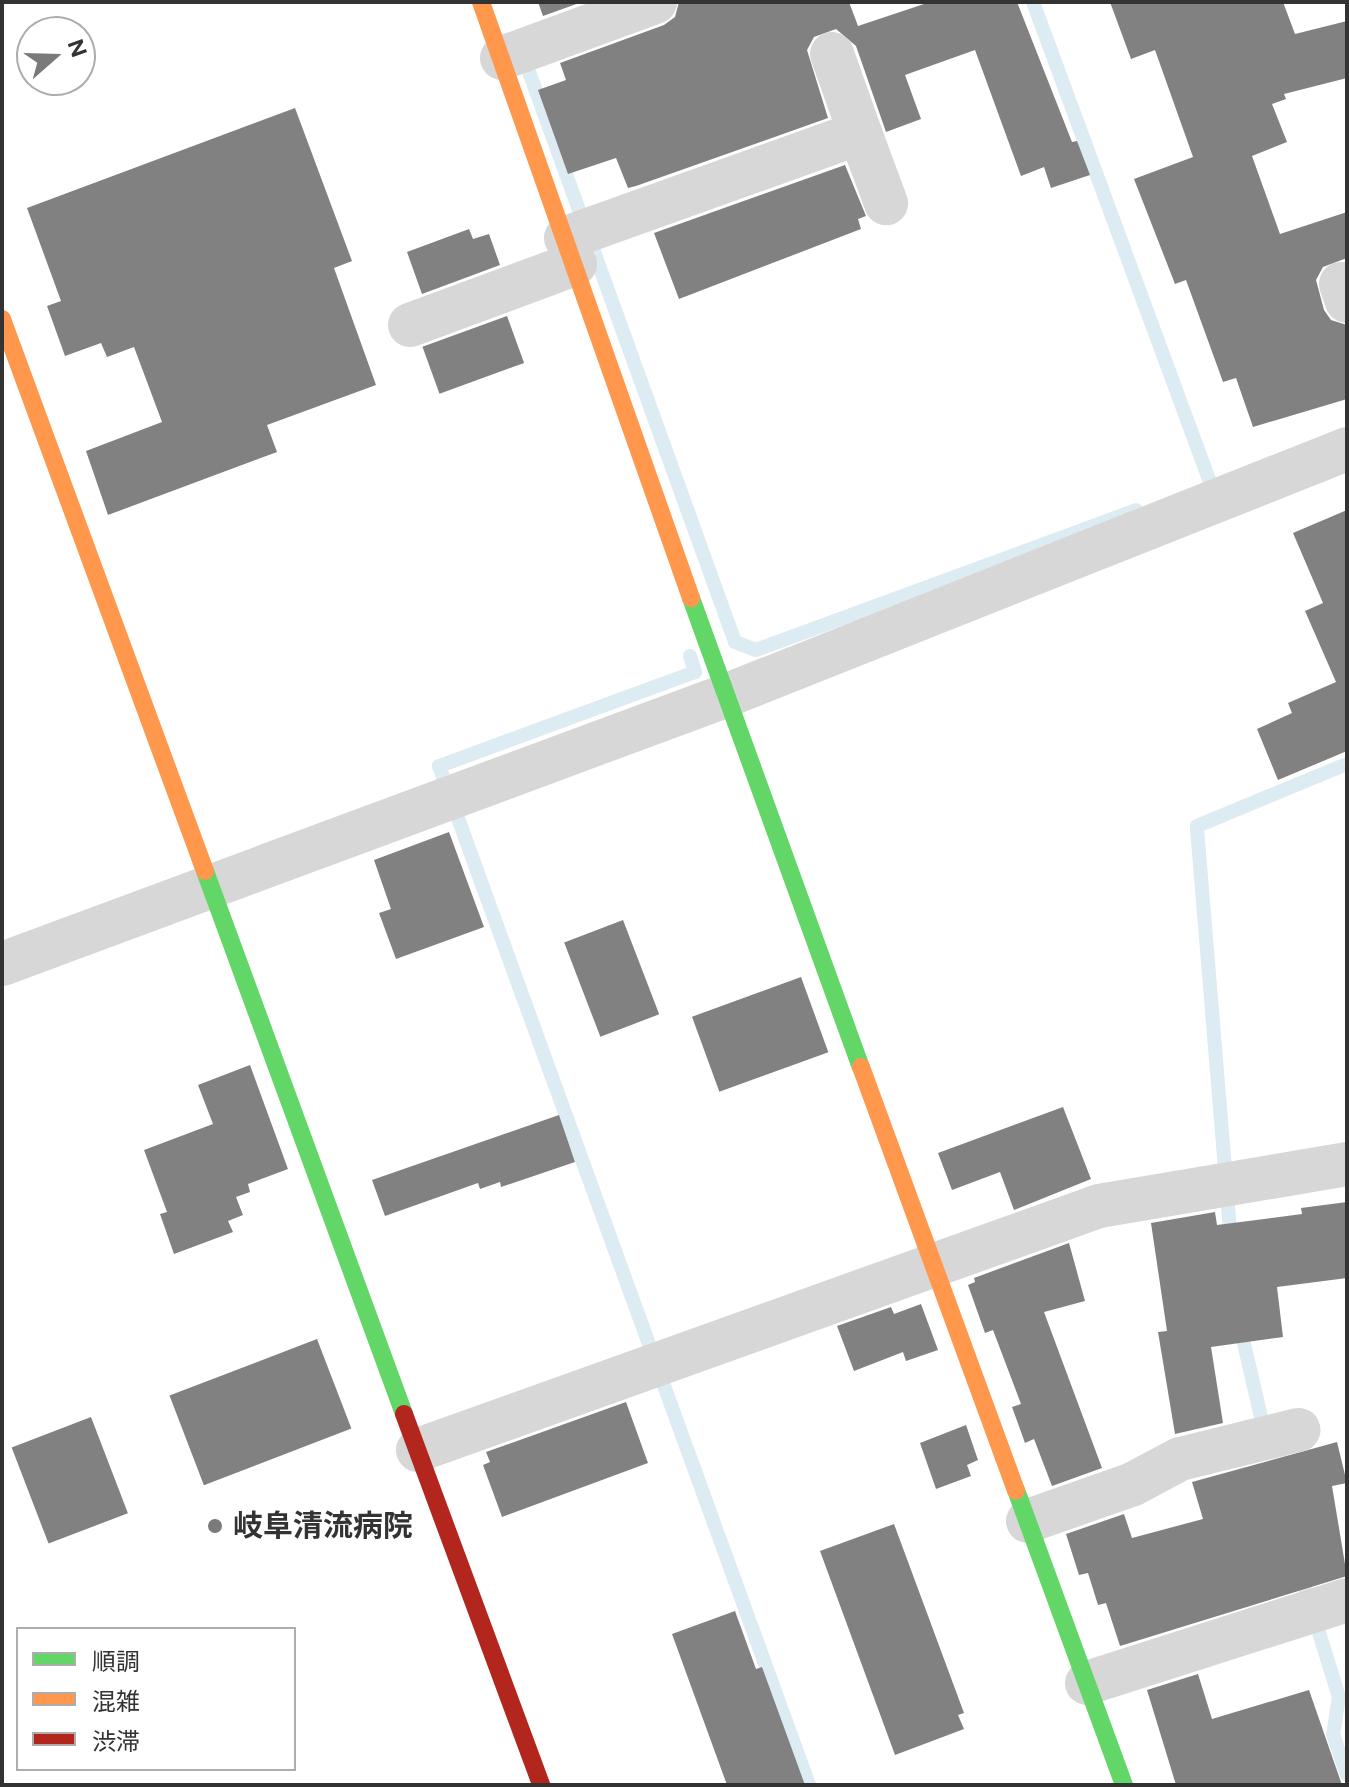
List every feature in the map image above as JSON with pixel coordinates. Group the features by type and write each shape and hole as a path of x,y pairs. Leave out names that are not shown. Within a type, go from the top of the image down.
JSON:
{"street":[{"path":"481,2 725,696 1124,1785"},
{"path":"502,58 655,2"},
{"path":"832,54 886,203"},
{"path":"410,325 570,251 860,133"},
{"path":"2,319 541,1785"},
{"path":"2,964 213,889 725,696 1347,449"},
{"path":"418,1450 934,1261 1099,1206 1347,1164"},
{"path":"1028,1521 1133,1484 1180,1459 1298,1430"},
{"path":"1087,1683 1347,1600"}],"building":[{"path":"538,2 582,2 543,16"},
{"path":"679,2 849,2 858,26 930,2 1017,2 1072,142 1077,141 1090,175 1051,188 1044,167 1021,176 975,50 905,75 921,119 886,132 856,46 836,29 814,37 807,50 828,118 628,188 616,158 568,174 538,90 566,80 560,63 664,25 675,17"},
{"path":"1110,2 1283,2 1295,34 1347,21 1347,78 1284,94 1286,99 1272,104 1287,142 1252,156 1280,234 1347,212 1347,258 1323,267 1316,280 1324,310 1331,320 1347,325 1347,399 1253,427 1236,378 1223,382 1186,280 1175,284 1134,179 1193,157 1155,50 1131,59"},
{"path":"295,108 352,261 334,268 376,385 267,425 277,452 108,515 86,451 162,422 134,347 107,357 101,343 65,356 47,306 61,301 27,208"},
{"path":"845,165 866,216 858,219 861,229 679,299 654,233"},
{"path":"469,229 473,239 489,234 500,265 422,294 407,252"},
{"path":"507,316 524,363 440,394 422,347"},
{"path":"1347,510 1347,751 1278,780 1257,729 1292,713 1288,703 1336,682 1305,611 1323,603 1293,533"},
{"path":"449,832 484,927 396,959 379,913 391,909 374,860"},
{"path":"623,920 659,1014 600,1037 564,943"},
{"path":"801,977 828,1052 719,1092 692,1017"},
{"path":"250,1065 288,1169 248,1184 250,1192 236,1197 243,1215 228,1221 233,1232 174,1254 160,1214 167,1212 144,1150 213,1124 198,1085"},
{"path":"1063,1107 1091,1179 1014,1210 1000,1172 952,1190 938,1153"},
{"path":"559,1115 575,1162 501,1187 500,1182 480,1189 478,1183 385,1216 372,1180"},
{"path":"1347,1202 1347,1278 1277,1287 1283,1337 1211,1347 1223,1423 1175,1434 1158,1332 1167,1331 1151,1223 1215,1212 1217,1225 1302,1214 1301,1208"},
{"path":"1069,1243 1085,1301 1044,1312 1102,1468 1052,1486 1034,1439 1025,1443 1012,1407 1021,1404 993,1330 985,1333 968,1285 975,1282 974,1278"},
{"path":"921,1304 938,1350 906,1361 903,1352 854,1371 837,1326 891,1307 894,1314"},
{"path":"317,1339 351,1429 204,1485 169,1396"},
{"path":"626,1402 648,1463 502,1517 483,1465 490,1462 486,1452"},
{"path":"91,1417 128,1513 49,1544 12,1447"},
{"path":"966,1425 978,1460 967,1465 971,1476 936,1489 920,1443"},
{"path":"1337,1442 1347,1483 1332,1486 1347,1576 1120,1646 1106,1603 1098,1605 1088,1573 1079,1575 1066,1534 1124,1514 1132,1538 1203,1519 1192,1482"},
{"path":"894,1524 964,1713 958,1715 964,1729 895,1755 820,1551"},
{"path":"735,1611 756,1669 762,1667 805,1785 727,1785 672,1634"},
{"path":"1198,1674 1212,1719 1309,1690 1342,1785 1176,1785 1147,1690"}],"waterway":[{"path":"1033,2 1210,482"},
{"path":"523,55 735,642 756,650 1136,510"},
{"path":"690,656 695,672 439,766 809,1785"},
{"path":"1231,1242 1197,826 1347,764"},
{"path":"1240,1326 1265,1434"},
{"path":"1300,1571 1339,1697 1333,1734 1347,1775"}],"traffic: fast":[{"path":"691,598 861,1067"},
{"path":"205,871 404,1414"},
{"path":"1016,1490 1124,1785"}],"traffic: slow":[{"path":"481,2 691,598"},
{"path":"2,319 205,871"},
{"path":"861,1067 1016,1490"}],"traffic: jam":[{"path":"404,1414 541,1785"}],"place":[{"name":"岐阜清流病院","path":"215,1526"}]}
